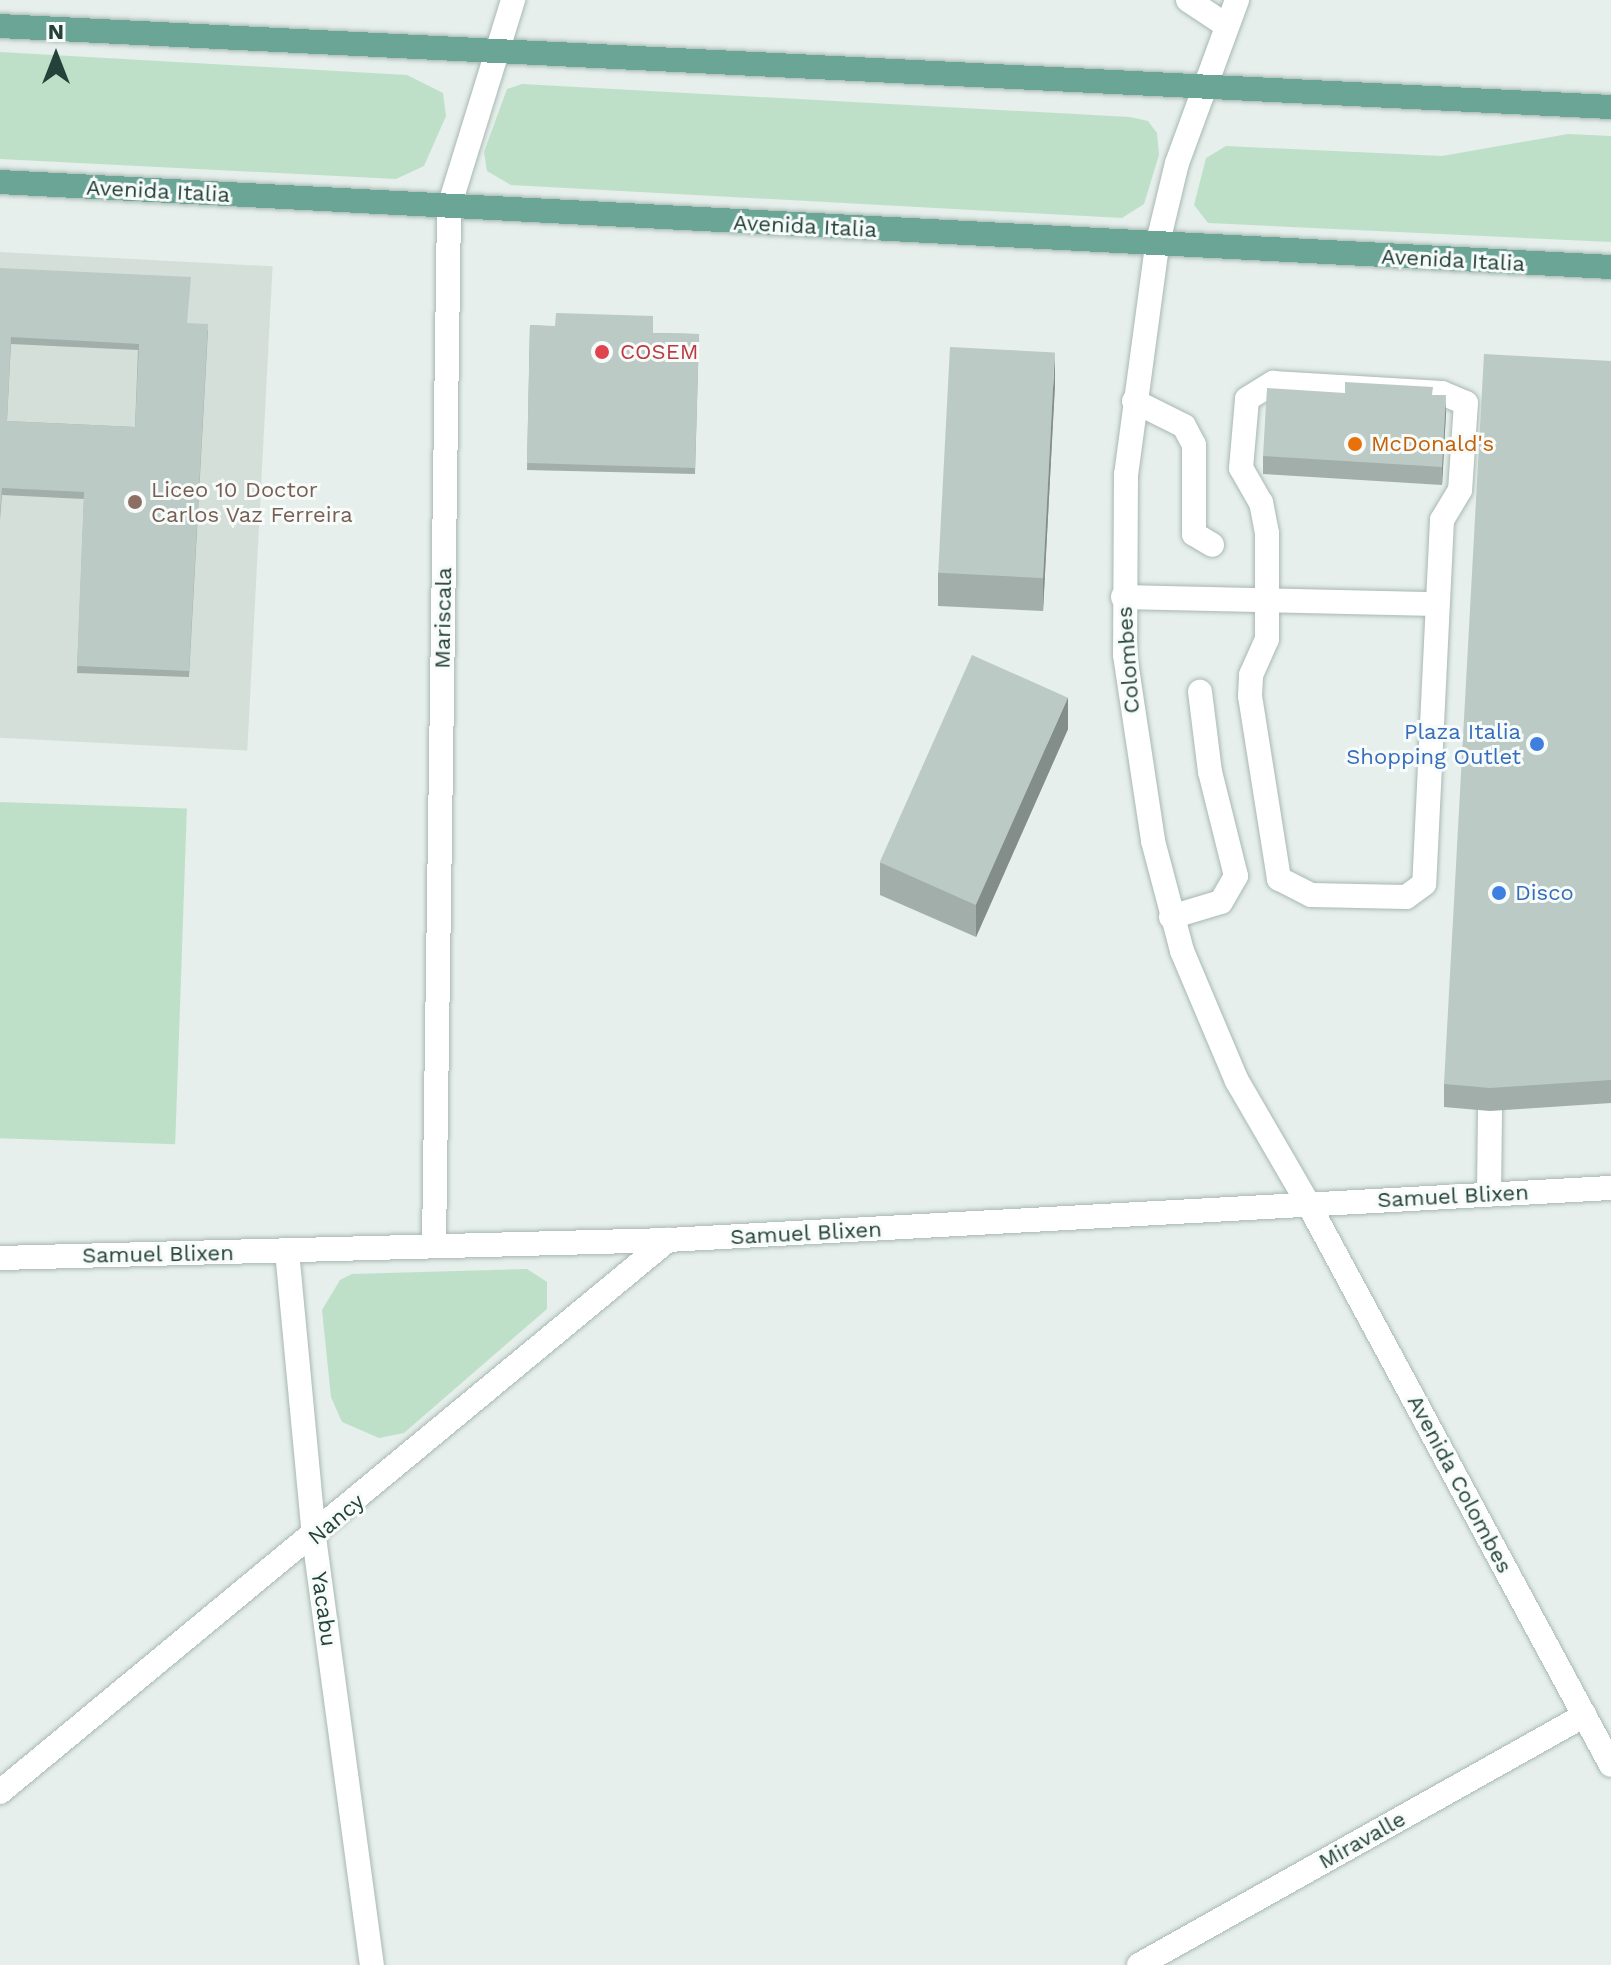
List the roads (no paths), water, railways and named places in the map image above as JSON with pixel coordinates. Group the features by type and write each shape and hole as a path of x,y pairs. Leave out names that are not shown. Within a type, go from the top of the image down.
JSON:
{"main road":[{"path":"0,26 1206,90 1611,107"},
{"name":"Avenida Italia","path":"0,182 1157,246 1611,267"}],"street":[{"name":"Mariscala","path":"434,1245 449,207 494,53 513,0"},
{"path":"1188,0 1227,26"},
{"name":"Colombes","path":"1237,0 1177,163 1157,246 1126,474 1123,597 1134,741 1171,917 1237,1081 1309,1205"},
{"path":"1273,383 1442,393 1466,403 1460,490 1442,520 1436,604 1424,884 1406,897 1311,895 1279,879 1261,792 1250,696 1251,675 1267,639 1267,533 1261,503 1241,468 1247,399 1258,388 1273,383"},
{"path":"1134,401 1184,426 1194,445 1194,534 1212,545"},
{"path":"1123,597 1267,597 1436,604"},
{"path":"1171,917 1221,902 1236,876 1210,772 1200,692"},
{"path":"1489,1194 1490,1111"},
{"name":"Samuel Blixen","path":"0,1258 668,1240 1611,1188"},
{"name":"Avenida Colombes","path":"1309,1205 1611,1765"},
{"name":"Nancy","path":"0,1792 314,1537 668,1240"},
{"name":"Yacabu","path":"287,1251 314,1537 372,1965"},
{"name":"Miravalle","path":"1139,1965 1585,1715"}],"place":[{"name":"COSEM","path":"602,352"},
{"name":"McDonald's","path":"1355,444"},
{"name":"Liceo 10 Doctor Carlos Vaz Ferreira","path":"135,502"},
{"name":"Plaza Italia Shopping Outlet","path":"1537,744"},
{"name":"Disco","path":"1499,893"}]}
